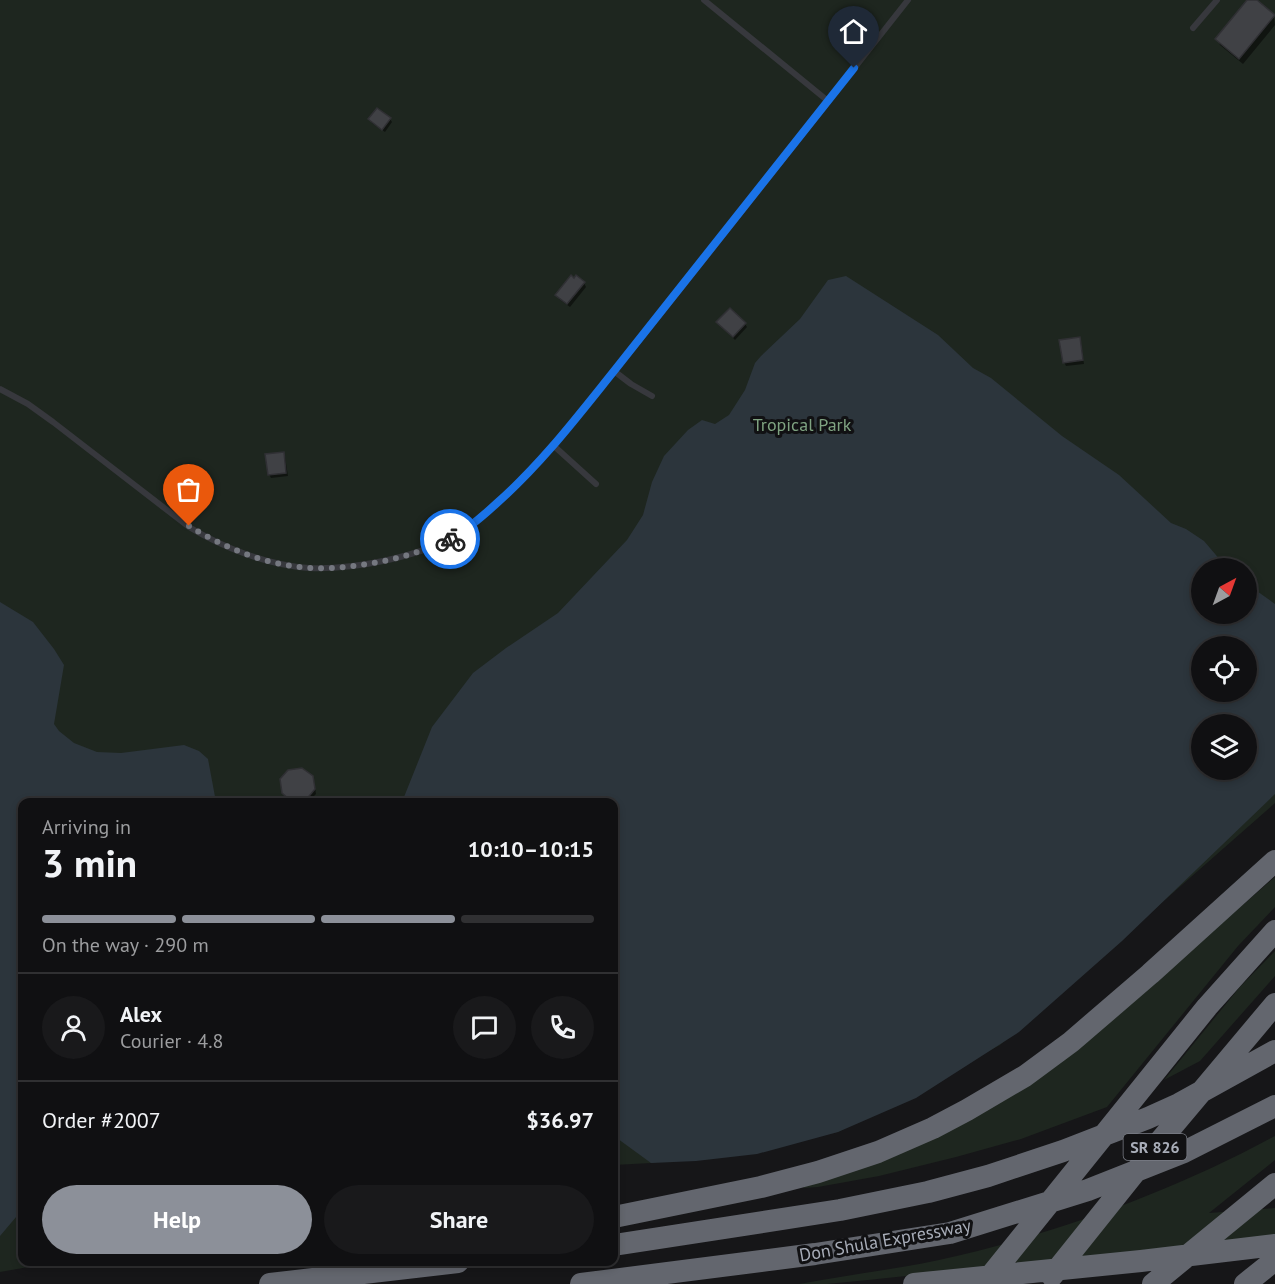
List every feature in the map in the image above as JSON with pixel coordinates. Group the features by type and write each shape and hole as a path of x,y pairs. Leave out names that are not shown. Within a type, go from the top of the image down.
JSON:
{"highway":[{"path":"618,1216 761,1187 818,1172 878,1152 967,1110 1025,1076 1078,1037 1275,861"},
{"path":"984,1284 1207,1006 1275,931"},
{"name":"SR 826","path":"1045,1284 1160,1141 1272,1008"},
{"name":"Don Shula Expressway","path":"618,1244 840,1210 928,1192 988,1176 1063,1151 1149,1118 1275,1051"},
{"name":"Don Shula Expressway","path":"581,1284 815,1254 950,1233 1088,1190 1184,1152 1275,1106"},
{"path":"1153,1284 1275,1184"},
{"path":"914,1284 1275,1245"},
{"path":"1245,1284 1275,1260"},
{"path":"270,1284 411,1266"}],"lane":[{"path":"704,0 828,101"},
{"path":"0,389 28,404 53,422 194,530 245,553 309,568 335,568 402,557 437,545 463,531 483,516 522,481 554,446 908,0"},
{"path":"1193,28 1217,0"},
{"path":"614,371 652,396"},
{"path":"554,446 596,484"}],"green space":[{"name":"Tropical Park","path":"0,0 1275,0 1275,803 1000,1045 838,1132 651,1163 618,1165 618,798 18,798 18,1266 34,1266 0,1272"},
{"path":"1275,877 1275,907 1238,946 1107,1107 1021,1139 956,1157 879,1176 804,1188 803,1183 1091,1037"},
{"path":"1275,951 1275,976 1200,1061 1164,1080 1239,988"},
{"path":"1275,1136 1275,1160 1209,1213 1275,1208 1275,1237 868,1280 799,1284 939,1260 1026,1238 1111,1210 1195,1176"}],"shaded area":[{"path":"846,276 938,335 973,368 991,378 1062,436 1119,475 1171,523 1186,529 1204,541 1218,558 1191,558 1191,624 1257,624 1257,591 1275,604 1275,794 1122,941 1019,1032 916,1098 838,1132 757,1154 696,1161 651,1163 618,1139 618,798 404,798 432,727 473,673 558,613 627,540 643,515 652,482 664,456 688,430 702,420 715,424 729,415 745,390 755,363 800,319 828,280"},
{"path":"0,602 33,622 64,665 54,724 59,731 74,743 97,752 121,753 184,745 199,751 208,759 215,798 18,798 18,1215 0,1236"}],"building":[{"path":"1247,0 1257,0 1275,15 1239,59 1215,39"},
{"path":"377,108 391,118 382,130 368,119"},
{"path":"571,275 574,278 576,275 585,282 567,304 555,295"},
{"path":"730,308 746,323 733,337 716,322"},
{"path":"1080,337 1083,360 1063,363 1059,340"},
{"path":"284,452 286,473 268,475 265,454"},
{"path":"302,768 313,776 315,789 308,798 288,798 282,793 280,779 288,770"}],"way so far":[{"path":"189,526 213,540 245,553 292,566 309,568 335,568 378,562 416,553 450,539"}],"route":[{"path":"450,539 493,507 547,454 854,68"}]}
